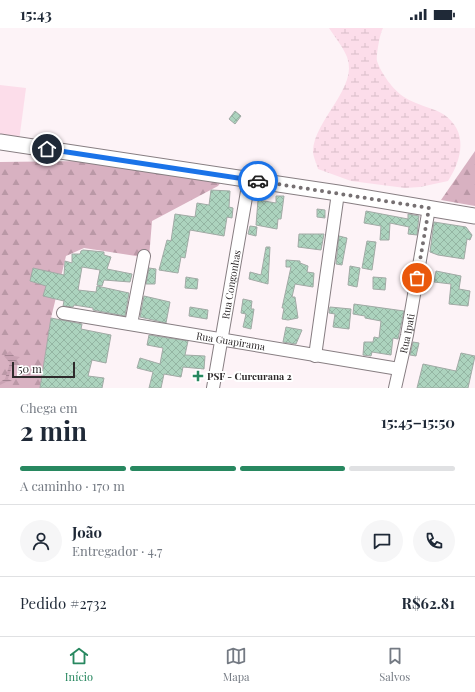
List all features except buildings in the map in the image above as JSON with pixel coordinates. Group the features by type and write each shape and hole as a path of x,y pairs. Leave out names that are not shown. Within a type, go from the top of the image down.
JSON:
{"main road":[{"path":"0,142 338,193 475,216"}],"street":[{"name":"Rua Congonhas","path":"213,388 249,180"},
{"path":"315,356 338,193"},
{"name":"Rua Ipati","path":"395,388 407,335 429,208"},
{"path":"132,324 144,256"},
{"name":"Rua Guapirama","path":"63,313 399,369"}],"green space":[{"path":"329,28 383,28 378,44 377,61 381,71 388,81 404,97 443,114 457,129 460,137 459,155 457,164 448,181 420,187 405,188 351,181 318,169 313,153 315,139 320,127 342,92 347,80 349,68 345,53"},
{"path":"0,85 26,88 19,141 0,138"},
{"path":"475,151 475,206 441,200"},
{"path":"82,161 221,182 218,186 152,221 149,258 84,248 66,256 51,318 40,388 0,388 0,162"}],"shaded area":[{"path":"10,351 14,356 20,357 13,363 8,379 12,381 0,385 0,382 5,379 10,363 4,356"}],"way so far":[{"path":"258,181 429,208 417,278"}],"place":[{"name":"PSF - Curcurana 2","path":"198,376"}],"route":[{"path":"47,149 258,181"}]}
